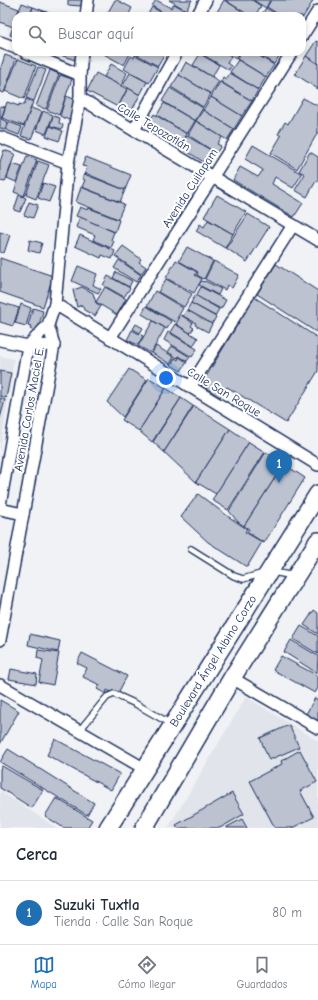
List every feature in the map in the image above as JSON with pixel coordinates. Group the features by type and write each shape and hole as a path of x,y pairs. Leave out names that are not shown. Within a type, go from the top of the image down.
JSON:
{"main road":[{"name":"Boulevard Ángel Albino Corzo","path":"108,828 318,494"},
{"name":"Boulevard Ángel Albino Corzo","path":"144,828 232,678 318,541"}],"street":[{"path":"86,12 88,0"},
{"path":"199,12 206,0"},
{"path":"306,30 318,11"},
{"path":"0,42 12,46"},
{"path":"34,56 80,75"},
{"name":"Avenida Carlos Maciel E.","path":"0,505 28,346 48,325 54,304 68,163 80,98 82,56"},
{"path":"134,130 175,56"},
{"name":"Avenida Cuilapam","path":"110,338 289,56"},
{"name":"Calle Tepozotlán","path":"80,98 318,240"},
{"path":"0,137 68,163"},
{"path":"190,387 293,225"},
{"name":"Calle San Roque","path":"54,304 318,465"},
{"name":"Avenida Carlos Maciel E.","path":"0,640 54,345 48,325"},
{"path":"0,340 28,346 54,345"},
{"path":"0,509 23,514"},
{"path":"232,678 318,728"},
{"path":"0,685 145,769"}],"lane":[{"path":"191,549 234,576 243,579 269,571 296,576"},
{"path":"78,731 107,697 114,694 136,704 173,725"}],"shaded area":[{"path":"0,356 14,359 0,452"},
{"path":"246,697 318,741 318,828 168,828"},
{"path":"0,791 57,828 0,828"}],"building":[{"path":"68,0 82,0 81,6 68,5"},
{"path":"115,0 132,8 130,12 108,12"},
{"path":"156,0 171,8 174,4 189,12 162,12 152,6"},
{"path":"169,0 192,0 186,10"},
{"path":"224,0 244,12 217,12"},
{"path":"225,0 252,0 261,6 257,12 244,12"},
{"path":"253,0 270,0 266,8"},
{"path":"271,0 313,1 306,12 275,12 267,7"},
{"path":"0,2 19,9 18,12 12,12 12,27 0,22"},
{"path":"22,3 33,7 31,12 19,12"},
{"path":"33,7 44,11 44,12 31,12"},
{"path":"152,7 160,12 149,12"},
{"path":"266,8 273,12 264,12"},
{"path":"316,41 318,42 318,64 306,56"},
{"path":"5,55 16,59 4,93 0,92 0,70"},
{"path":"63,56 76,56 75,60"},
{"path":"107,56 129,56 124,65"},
{"path":"131,56 134,58 135,56 137,56 158,67 149,83 124,69"},
{"path":"140,56 164,56 158,66"},
{"path":"199,56 203,56 219,65 212,77 193,65"},
{"path":"205,56 232,56 227,63 231,66 229,70"},
{"path":"239,56 259,56 274,65 266,77 237,59"},
{"path":"261,56 279,56 274,64"},
{"path":"306,56 318,64 318,89 295,74"},
{"path":"18,59 36,66 24,99 5,91"},
{"path":"238,60 266,77 258,90 230,72"},
{"path":"186,62 219,81 211,94 179,75"},
{"path":"111,64 127,73 121,86 104,77"},
{"path":"38,67 46,70 34,101 26,98"},
{"path":"50,70 59,74 46,109 36,106"},
{"path":"96,73 127,89 118,107 87,91"},
{"path":"130,73 147,82 140,95 123,85"},
{"path":"230,73 258,90 252,101 221,82 223,77 226,79"},
{"path":"60,75 72,79 59,115 47,110"},
{"path":"179,75 211,94 203,107 171,87"},
{"path":"220,82 252,101 242,116 211,97"},
{"path":"128,88 140,95 130,114 118,107"},
{"path":"170,88 203,108 195,121 162,101"},
{"path":"66,96 74,99 71,121 60,116"},
{"path":"211,97 242,116 234,129 203,110"},
{"path":"303,98 318,106 318,132 297,169 271,153 281,136 278,134 285,122 288,124"},
{"path":"26,99 33,102 24,126 2,118 7,102 19,106 19,104 24,105"},
{"path":"164,103 195,121 187,134 157,115"},
{"path":"0,106 5,107 1,119 8,122 5,130 0,128"},
{"path":"31,108 42,112 31,139 21,136"},
{"path":"203,110 234,129 227,140 196,121"},
{"path":"43,111 53,115 46,134 36,130"},
{"path":"154,114 187,134 180,146 147,126"},
{"path":"53,116 60,118 59,123 63,125 62,129 50,126"},
{"path":"196,121 222,137 217,144 221,146 216,153 188,135"},
{"path":"9,122 22,127 19,135 6,130"},
{"path":"50,126 63,131 59,141 46,136"},
{"path":"187,136 214,152 207,164 180,147"},
{"path":"253,145 302,174 293,188 275,177 272,184 303,203 294,217 233,180 240,167 258,177 263,170 245,159"},
{"path":"4,150 15,154 5,182 0,181 0,162"},
{"path":"310,152 318,157 318,182 316,181 307,197 295,190 305,174 299,171"},
{"path":"27,156 37,160 24,196 14,192"},
{"path":"86,157 131,175 125,190 85,173 87,167 82,166"},
{"path":"38,161 49,165 36,199 26,195"},
{"path":"12,164 22,167 16,182 7,178"},
{"path":"84,174 125,190 120,202 82,187 85,180 82,179"},
{"path":"43,183 55,187 49,202 38,198"},
{"path":"81,187 124,204 118,219 76,202"},
{"path":"19,195 26,198 20,212 14,210"},
{"path":"217,195 246,212 233,234 204,217"},
{"path":"29,202 38,205 33,218 24,215"},
{"path":"80,207 88,210 89,208 119,220 115,232 76,216"},
{"path":"248,214 269,227 247,262 226,248"},
{"path":"80,217 114,232 111,240 114,241 111,248 93,240 95,235 76,227"},
{"path":"208,220 233,234 225,248 196,231 200,224 204,227"},
{"path":"0,232 10,235 4,253 0,252"},
{"path":"80,235 115,251 112,259 102,255 101,258 75,246"},
{"path":"30,240 42,243 39,253 28,250"},
{"path":"123,246 141,259 139,262 146,267 141,274 115,256"},
{"path":"187,247 213,261 204,279 197,275 198,272 179,261"},
{"path":"0,258 53,276 43,307 0,292"},
{"path":"119,260 141,275 136,282 114,268"},
{"path":"176,260 197,272 195,275 202,279 194,293 166,278"},
{"path":"214,261 239,275 232,288 227,285 225,290 205,279"},
{"path":"276,264 318,291 318,328 316,332 257,294"},
{"path":"78,266 97,274 93,285 101,289 98,293 72,281"},
{"path":"116,272 132,281 129,287 113,278"},
{"path":"108,276 130,288 124,297 103,285"},
{"path":"166,279 192,294 184,307 158,292"},
{"path":"201,281 205,281 221,289 218,295 199,285"},
{"path":"82,287 93,293 96,303 101,306 95,316 84,310 82,305 77,307 73,290"},
{"path":"105,287 126,299 117,315 96,302"},
{"path":"201,287 226,300 221,309 196,296"},
{"path":"155,291 183,308 175,322 147,306"},
{"path":"195,295 219,309 215,316 191,303"},
{"path":"254,297 318,338 318,371 286,423 227,387 220,397 201,385"},
{"path":"0,302 19,308 13,326 0,322"},
{"path":"191,303 216,317 212,324 187,310"},
{"path":"21,304 31,308 26,326 15,323"},
{"path":"146,306 171,321 167,329 142,314"},
{"path":"33,308 43,311 37,332 30,329 31,326 28,325"},
{"path":"187,310 212,324 208,332 183,316"},
{"path":"181,315 193,323 191,326 194,328 190,333 176,324"},
{"path":"153,321 165,328 151,353 138,346"},
{"path":"136,324 143,328 140,333 133,329"},
{"path":"175,324 198,338 193,346 170,332"},
{"path":"132,330 143,336 138,345 127,340"},
{"path":"168,332 197,349 192,357 164,340"},
{"path":"156,346 174,357 170,364 152,353"},
{"path":"172,346 190,357 187,361 179,356 177,358 168,352"},
{"path":"179,357 187,362 181,371 171,365 175,358 178,360"},
{"path":"129,369 147,380 123,417 107,402"},
{"path":"0,371 11,373 6,398 0,396"},
{"path":"149,378 166,388 139,431 122,420"},
{"path":"166,388 181,398 152,442 139,431"},
{"path":"0,398 5,400 0,418"},
{"path":"181,398 193,406 164,452 153,442"},
{"path":"194,406 230,429 196,482 164,452"},
{"path":"230,429 249,442 216,494 196,482"},
{"path":"249,442 265,452 228,510 212,500"},
{"path":"266,452 284,464 244,526 238,522 229,511"},
{"path":"284,464 305,478 264,543 247,532 249,529 244,526"},
{"path":"198,494 247,529 245,532 262,542 247,567 208,542 181,517"},
{"path":"314,610 318,613 318,634 304,625"},
{"path":"301,626 318,636 318,654 293,639"},
{"path":"30,634 60,641 58,652 28,645"},
{"path":"291,640 318,656 317,673 284,652"},
{"path":"38,650 59,653 53,685 39,682 43,660 37,658"},
{"path":"82,653 127,676 117,695 107,690 106,694 97,689 100,685 83,677 87,668 77,663"},
{"path":"281,656 318,676 318,688 315,693 273,670"},
{"path":"11,669 37,674 36,684 9,679"},
{"path":"315,698 318,700 318,721 306,714"},
{"path":"0,700 19,711 0,744"},
{"path":"289,725 299,747 269,760 260,738"},
{"path":"55,739 120,774 111,790 47,755"},
{"path":"8,749 94,803 87,815 0,762"},
{"path":"300,750 317,782 300,791 314,817 292,828 275,828 250,781 282,764 281,761"},
{"path":"2,766 43,790 32,808 0,788 0,769"},
{"path":"232,793 244,814 220,828 178,828 176,825"},
{"path":"56,798 92,820 87,828 64,828 45,816"},
{"path":"242,819 247,828 227,828 227,827"}],"place":[{"name":"Suzuki Tuxtla","path":"279,483"}]}
